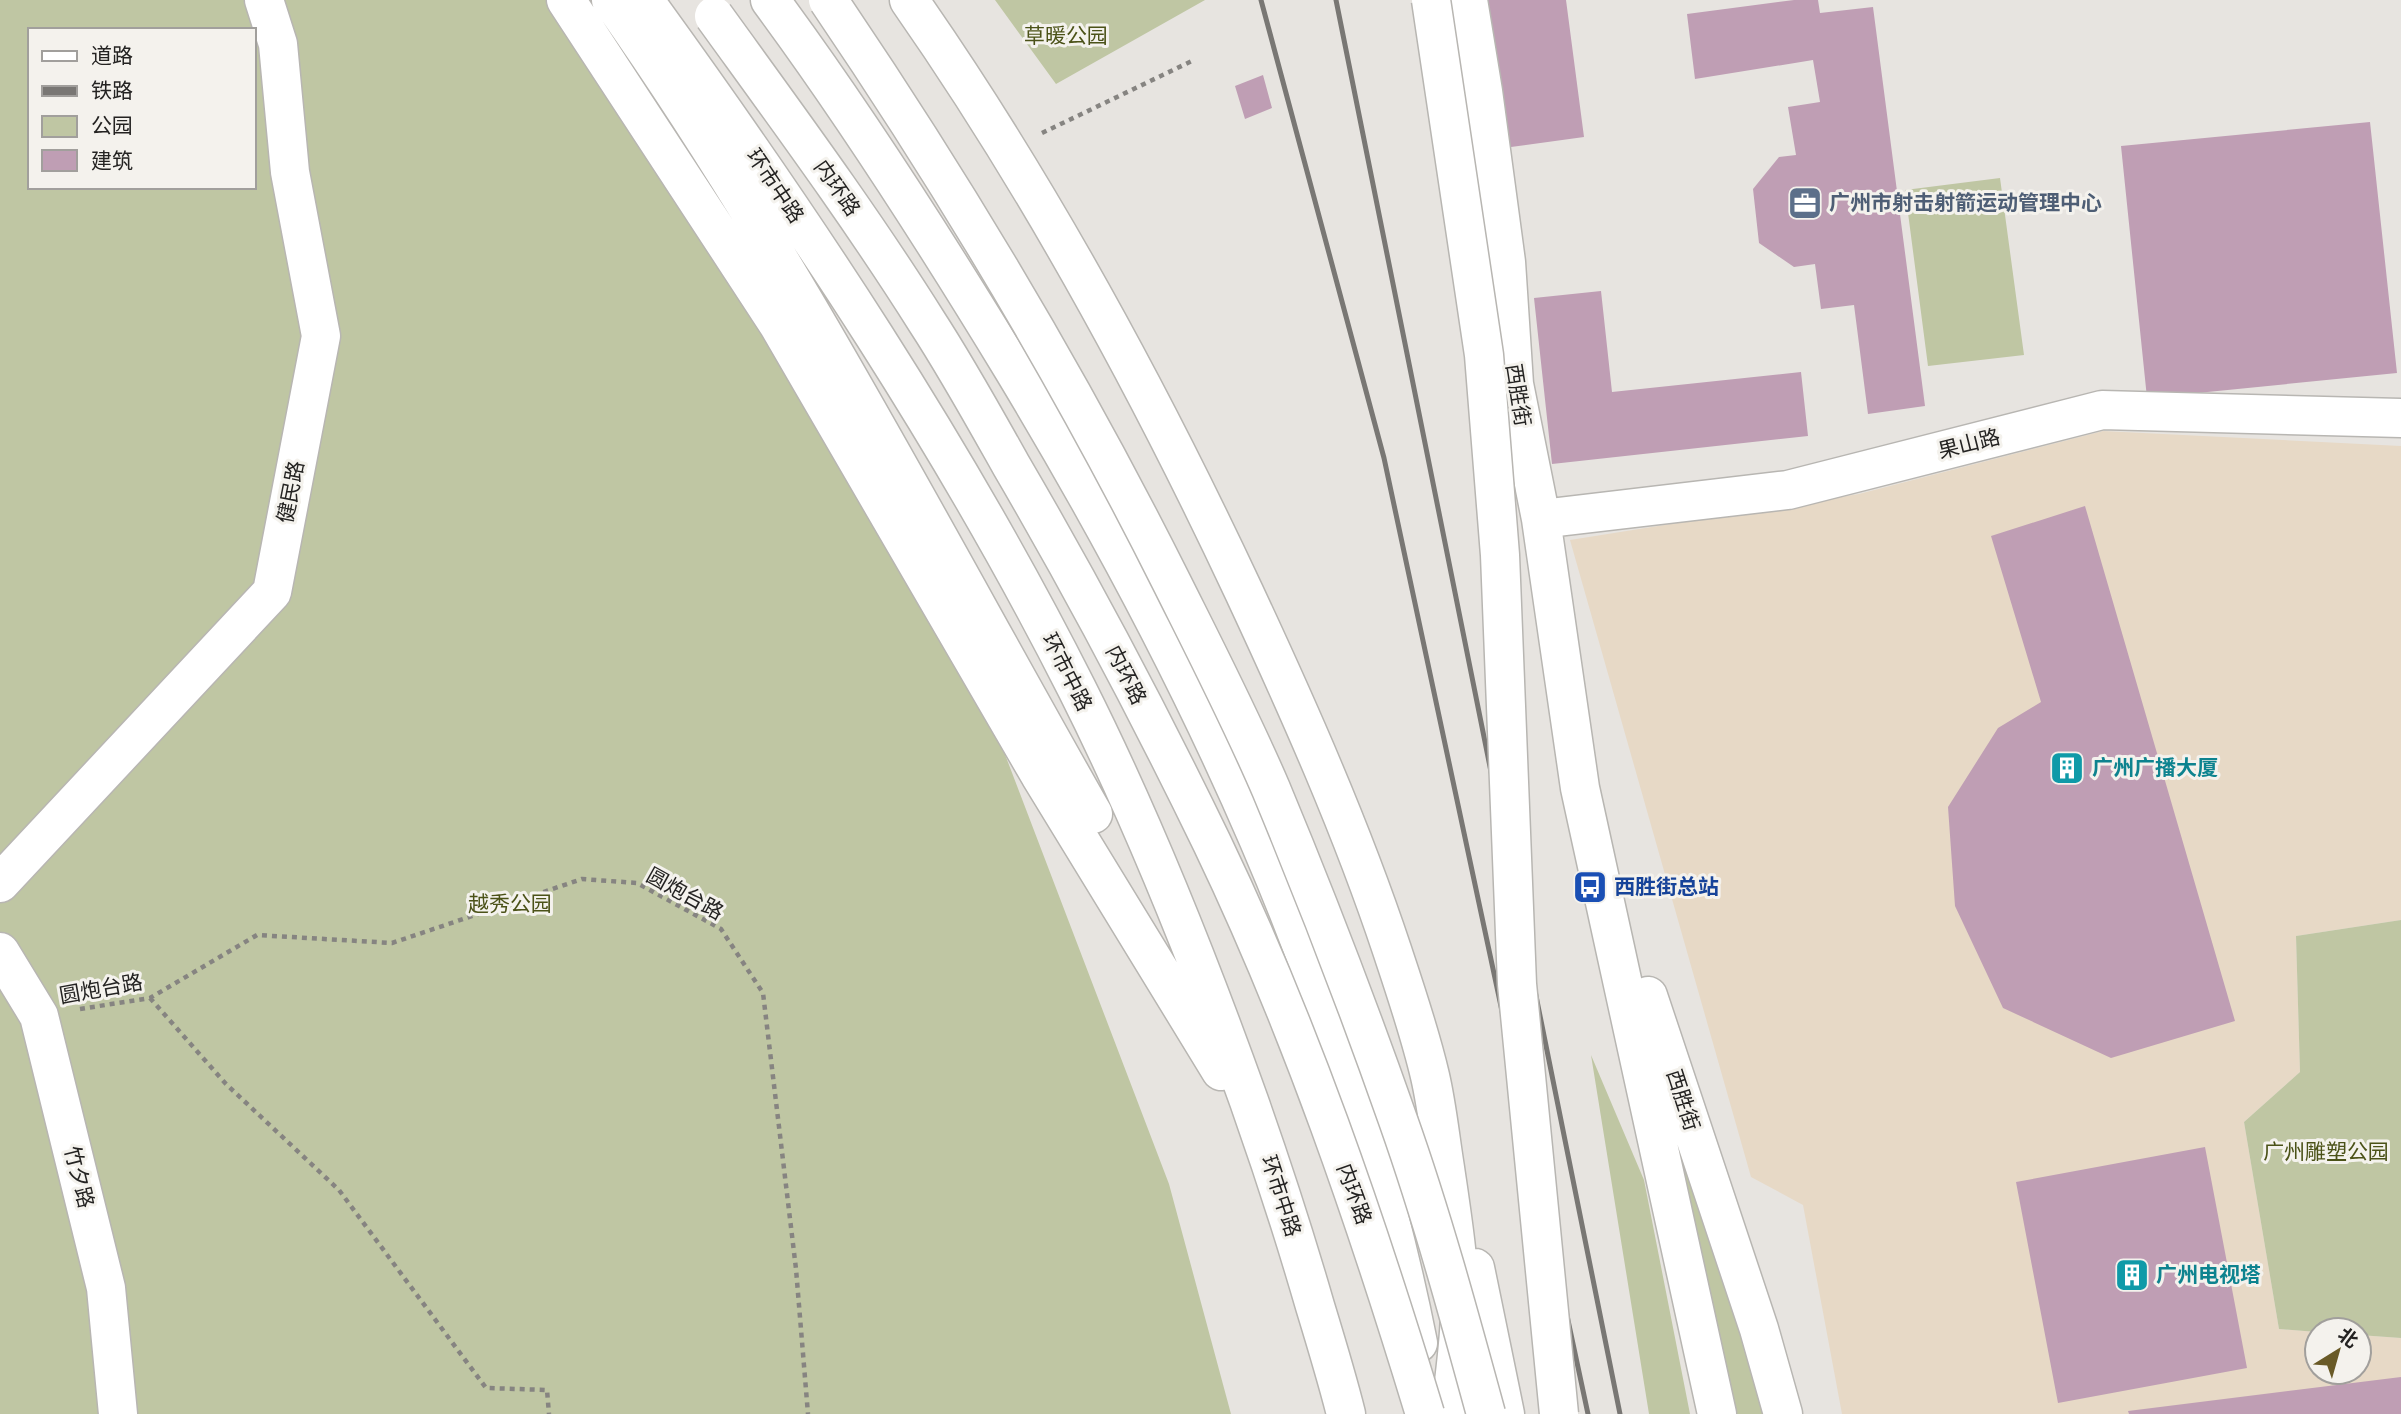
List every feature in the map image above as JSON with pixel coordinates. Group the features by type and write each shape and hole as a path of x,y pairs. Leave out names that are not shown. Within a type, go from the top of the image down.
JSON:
{"main road":[{"name":"健民路","path":"0,883 272,592 321,335 289,172 278,44 264,0"},
{"path":"566,0 778,324 1040,775 1224,1076 1272,1165"},
{"path":"611,0 741,197 815,317 1200,1005 1234,1073 1272,1165"},
{"name":"环市中路","path":"644,0 773,182 871,331 967,488 1076,688 1158,865 1210,993 1272,1165 1346,1414"},
{"name":"内环路","path":"702,0 836,184 929,324 1067,561 1126,673 1213,845 1275,988 1324,1110 1379,1262 1425,1414"},
{"path":"769,0 881,159 987,325 1097,511 1209,726 1255,828 1336,1037 1377,1168 1412,1311 1432,1414"},
{"path":"828,0 896,100 1036,329 1129,496 1206,649 1264,774 1398,1120 1431,1221 1486,1414"},
{"path":"909,0 941,45 1007,150 1094,295 1222,544 1337,798 1412,1008 1454,1164 1506,1414"},
{"path":"1431,0 1484,355 1500,555 1517,984 1559,1414"},
{"name":"西胜街","path":"1468,0 1506,262 1514,384 1541,519 1580,788 1717,1414"},
{"name":"果山路","path":"1541,519 1788,490 2102,410 2401,418"},
{"name":"西胜街","path":"1580,788 1759,1329 1783,1414"},
{"name":"竹夕路","path":"0,952 39,1016 106,1288 118,1414"},
{"path":"1431,1078 1458,1259 1460,1315 1450,1414"}],"path":[{"path":"1007,150 1194,60"},
{"name":"圆炮台路","path":"39,1016 150,998 257,935 392,943 582,879 637,883 721,929 763,993 796,1269 808,1414"},
{"path":"150,998 226,1084 339,1189 486,1388 547,1391 549,1414"}],"shaded area":[{"path":"2103,431 2401,446 2401,920 2296,936 2300,1072 2244,1122 2279,1329 2303,1331 2303,1386 2373,1386 2373,1336 2401,1338 2401,1414 1842,1414 1803,1205 1751,1177 1570,540 1859,494"}],"green space":[{"name":"越秀公园","path":"0,0 558,0 783,349 993,723 1169,1184 1231,1414 0,1414"},
{"name":"草暖公园","path":"995,0 1205,0 1056,84"},
{"path":"2000,178 2024,355 1928,366 1905,190"},
{"name":"广州雕塑公园","path":"2401,920 2401,1338 2373,1336 2373,1316 2303,1316 2303,1331 2279,1329 2244,1122 2300,1072 2296,936"},
{"path":"1591,1055 1644,1180 1690,1414 1649,1414"},
{"path":"1682,1169 1696,1180 1767,1414 1727,1414"}],"building":[{"path":"1477,0 1566,0 1584,137 1496,149"},
{"path":"1794,0 1818,0 1820,13 1873,7 1925,406 1868,414 1854,305 1821,309 1815,264 1794,267 1759,243 1753,189 1779,157 1796,155 1788,107 1820,102 1813,60 1695,79 1687,14"},
{"path":"1263,75 1272,108 1245,119 1235,86"},
{"path":"2370,122 2397,373 2147,398 2121,146"},
{"path":"1601,291 1612,392 1801,372 1808,436 1552,464 1534,298"},
{"name":"广州广播大厦","path":"2085,506 2235,1021 2111,1058 2003,1008 1955,906 1948,807 1998,728 2041,702 1991,536"},
{"name":"广州电视塔","path":"2205,1147 2247,1368 2058,1403 2016,1182"},
{"path":"2401,1377 2401,1414 2129,1414 2128,1411 2329,1386 2373,1386 2373,1380"}],"railway":[{"path":"1261,0 1384,458 1588,1414"},
{"path":"1336,0 1620,1414"}],"place":[{"name":"广州市射击射箭运动管理中心","path":"1805,203"},
{"name":"广州广播大厦","path":"2067,768"},
{"name":"西胜街总站","path":"1590,887"},
{"name":"广州电视塔","path":"2132,1275"}]}
